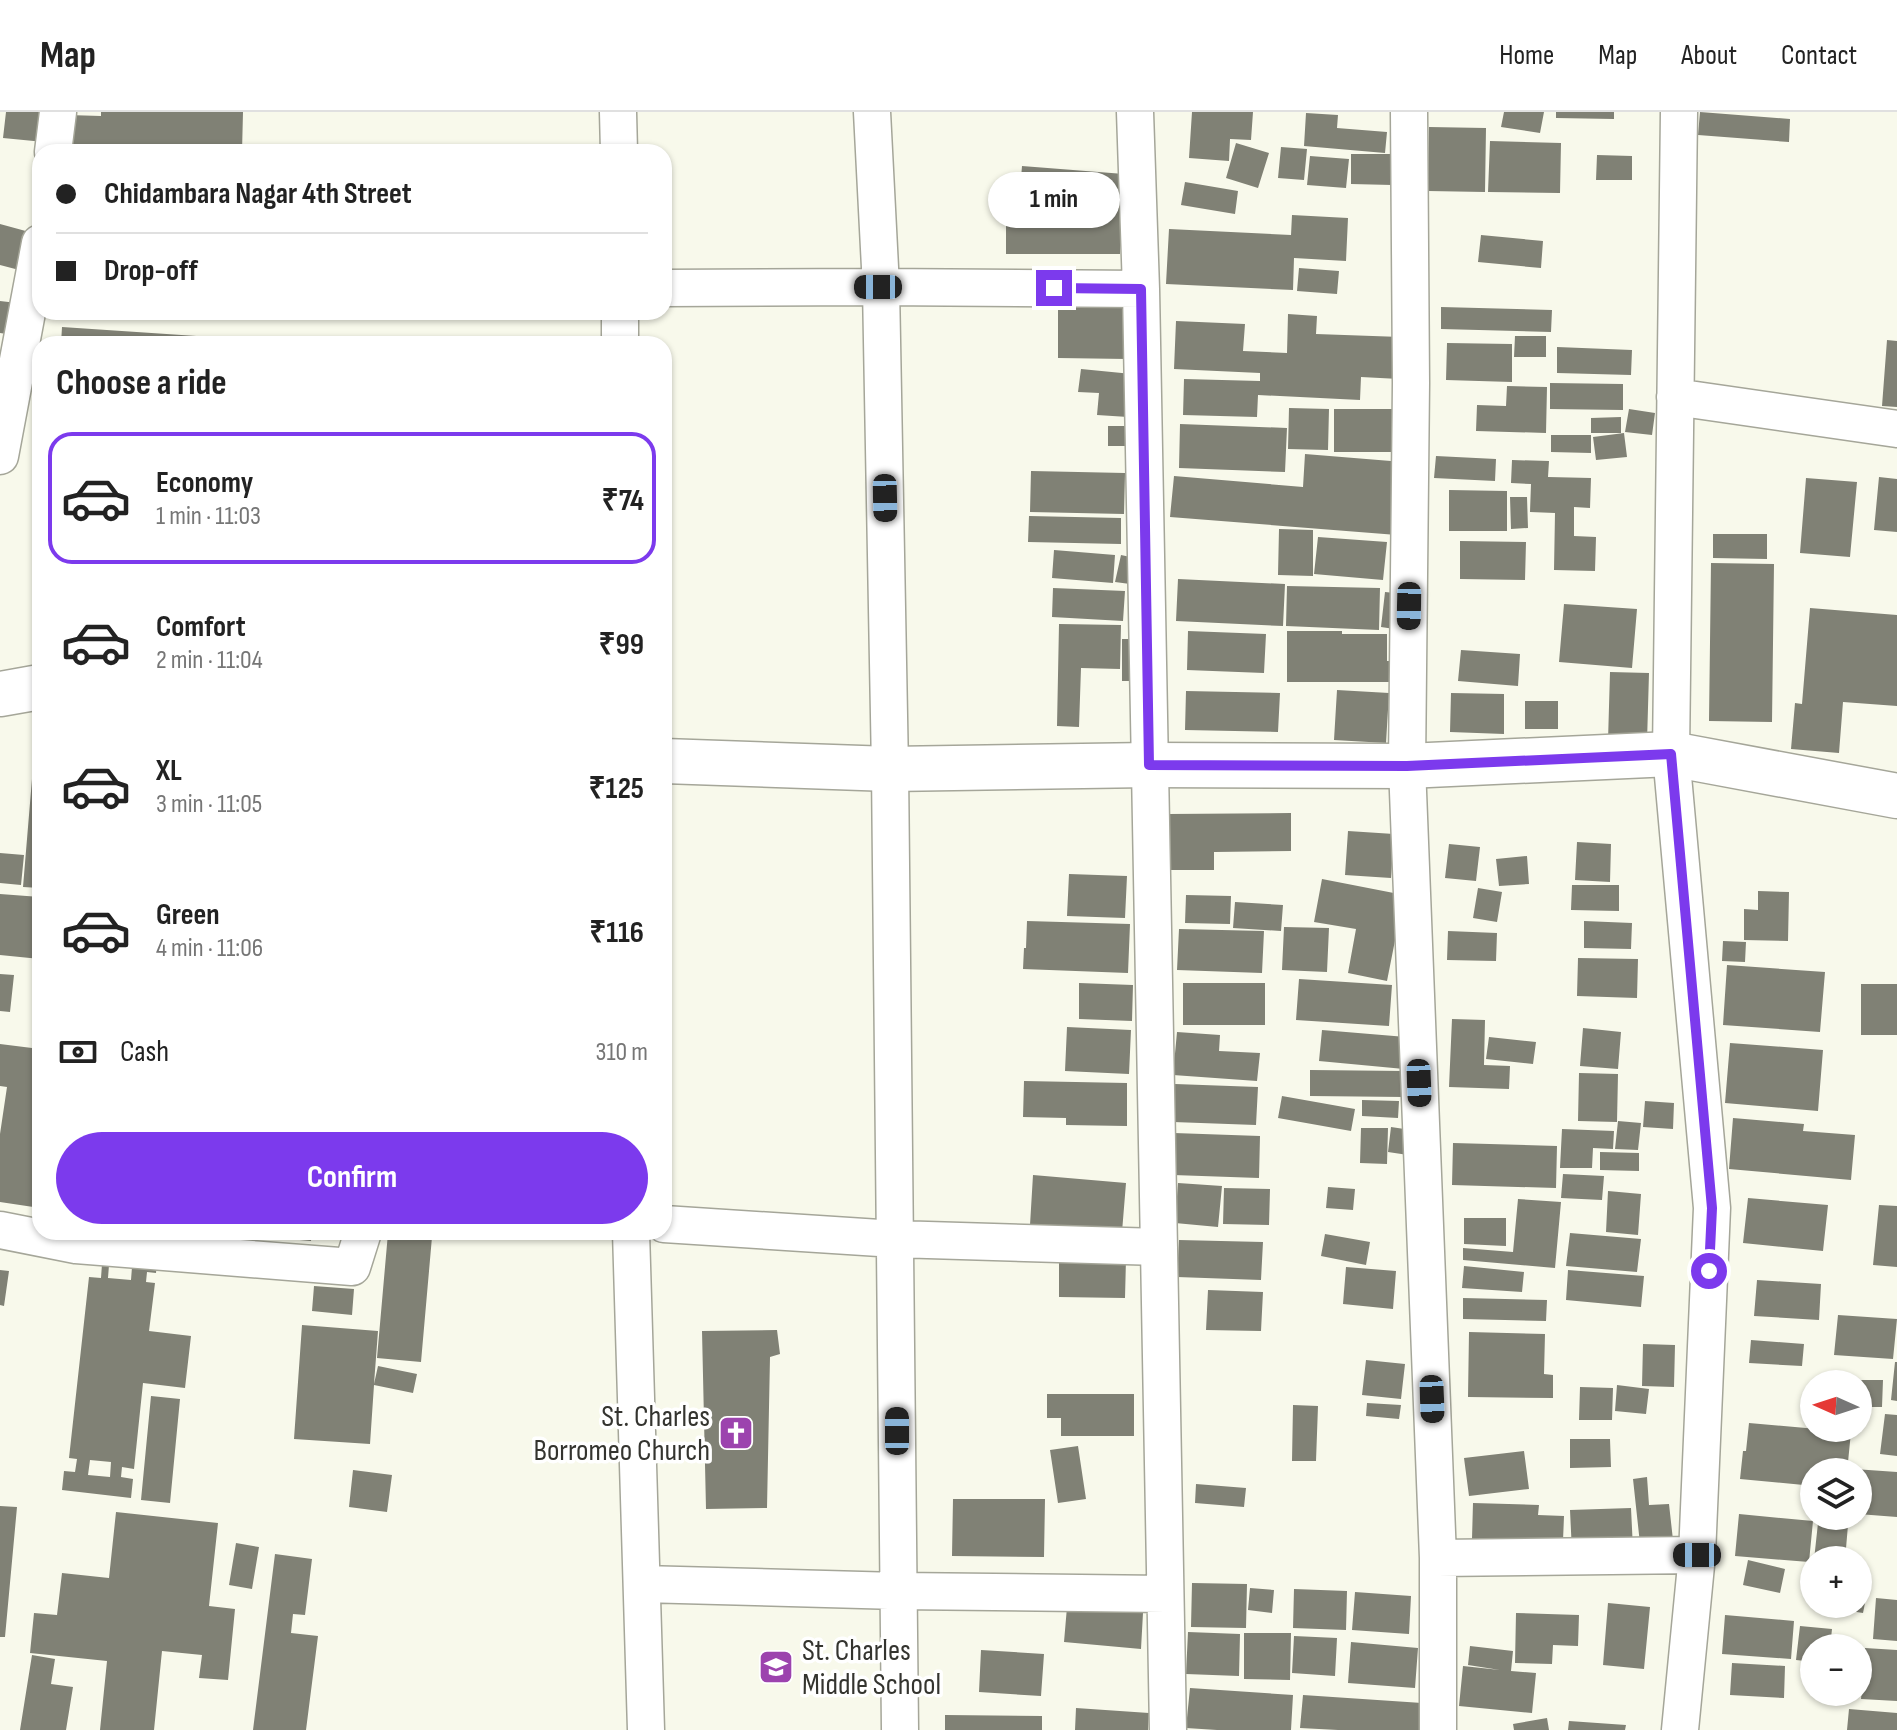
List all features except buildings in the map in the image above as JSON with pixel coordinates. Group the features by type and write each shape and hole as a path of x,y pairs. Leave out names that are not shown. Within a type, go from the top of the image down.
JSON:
{"street":[{"path":"54,144 58,112"},
{"path":"618,112 619,144"},
{"path":"872,112 881,287 890,769 900,1730"},
{"path":"1135,112 1168,1730"},
{"path":"1409,112 1411,399 1407,766 1438,1558 1438,1730"},
{"path":"1679,112 1671,754 1712,1208 1697,1555 1680,1730"},
{"path":"0,456 32,286"},
{"path":"672,288 1141,289"},
{"path":"1675,397 1897,429"},
{"path":"0,694 32,688"},
{"path":"672,761 890,769 1149,765 1407,766 1671,754 1897,796"},
{"path":"672,1225 895,1239 1159,1247"},
{"path":"0,1230 32,1236"},
{"path":"51,1240 76,1245 352,1267 360,1240"},
{"path":"631,1240 646,1730"},
{"path":"1438,1558 1697,1555"},
{"path":"642,1584 1165,1594"}],"place":[{"name":"St. Charles Borromeo Church","path":"736,1433"},
{"name":"St. Charles Middle School","path":"776,1667"}],"route":[{"path":"1054,288 1141,289 1149,765 1407,766 1671,754 1712,1208 1709,1271"}]}
